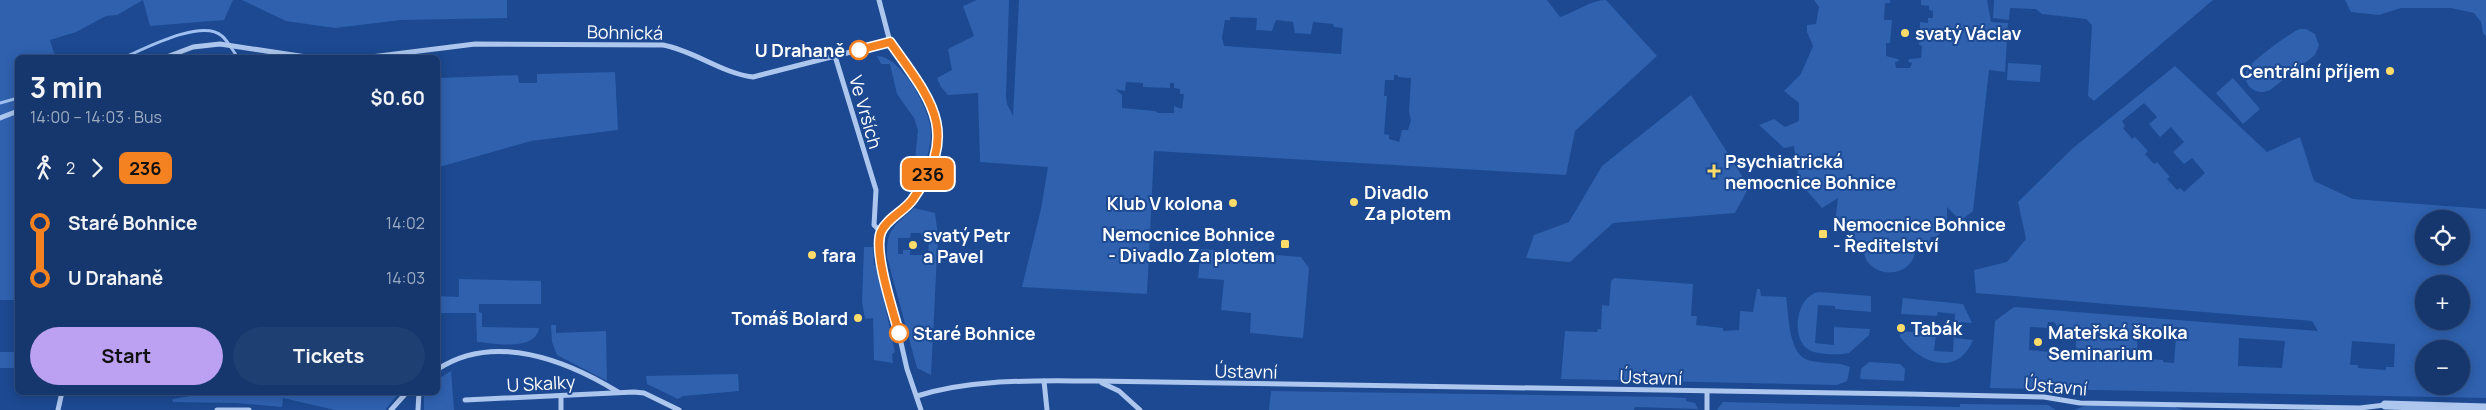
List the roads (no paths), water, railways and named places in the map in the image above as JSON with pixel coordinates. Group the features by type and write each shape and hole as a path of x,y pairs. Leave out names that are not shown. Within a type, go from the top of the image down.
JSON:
{"street":[{"path":"879,0 890,42 929,97 936,116 938,138 933,162 923,185 911,202 881,232 879,246 908,369 921,410"},
{"name":"Bohnická","path":"387,55 475,44 663,45 680,48 739,75 754,77 890,42"},
{"path":"172,55 192,47 220,44 295,55"},
{"name":"Ve Vrších","path":"835,56 876,190 874,225 881,232"},
{"path":"0,118 15,112"},
{"name":"U Skalky","path":"440,369 448,363 479,354 511,352 542,356 590,375 618,392"},
{"path":"1044,381 1047,410"},
{"name":"Ústavní","path":"917,396 945,387 1044,381 2044,398 2080,403 2360,408 2385,405"},
{"path":"1100,382 1119,391 1140,410"},
{"name":"U Skalky","path":"465,400 618,392 644,393 679,410"},
{"path":"1707,392 1707,410"},
{"path":"58,410 61,395"},
{"path":"391,410 405,395"},
{"path":"418,410 419,395"},
{"path":"561,396 562,410"},
{"path":"2385,405 2486,408"},
{"path":"2385,405 2412,410"},
{"path":"217,410 249,410"}],"waterway":[{"path":"130,55 158,42 187,33 201,31 213,31 222,36 236,55"},
{"path":"0,103 15,99"}],"place":[{"name":"svatý Václav","path":"1905,33"},
{"name":"U Drahaně","path":"859,50"},
{"name":"Centrální příjem","path":"2390,71"},
{"name":"Psychiatrická nemocnice Bohnice","path":"1714,171"},
{"name":"Divadlo Za plotem","path":"1354,202"},
{"name":"Klub V kolona","path":"1233,203"},
{"name":"Nemocnice Bohnice - Ředitelství","path":"1823,234"},
{"name":"Nemocnice Bohnice - Divadlo Za plotem","path":"1285,244"},
{"name":"svatý Petr a Pavel","path":"913,245"},
{"name":"fara","path":"812,255"},
{"name":"Tomáš Bolard","path":"858,318"},
{"name":"Tabák","path":"1901,328"},
{"name":"Staré Bohnice","path":"899,333"},
{"name":"Mateřská školka Seminarium","path":"2038,342"}]}
